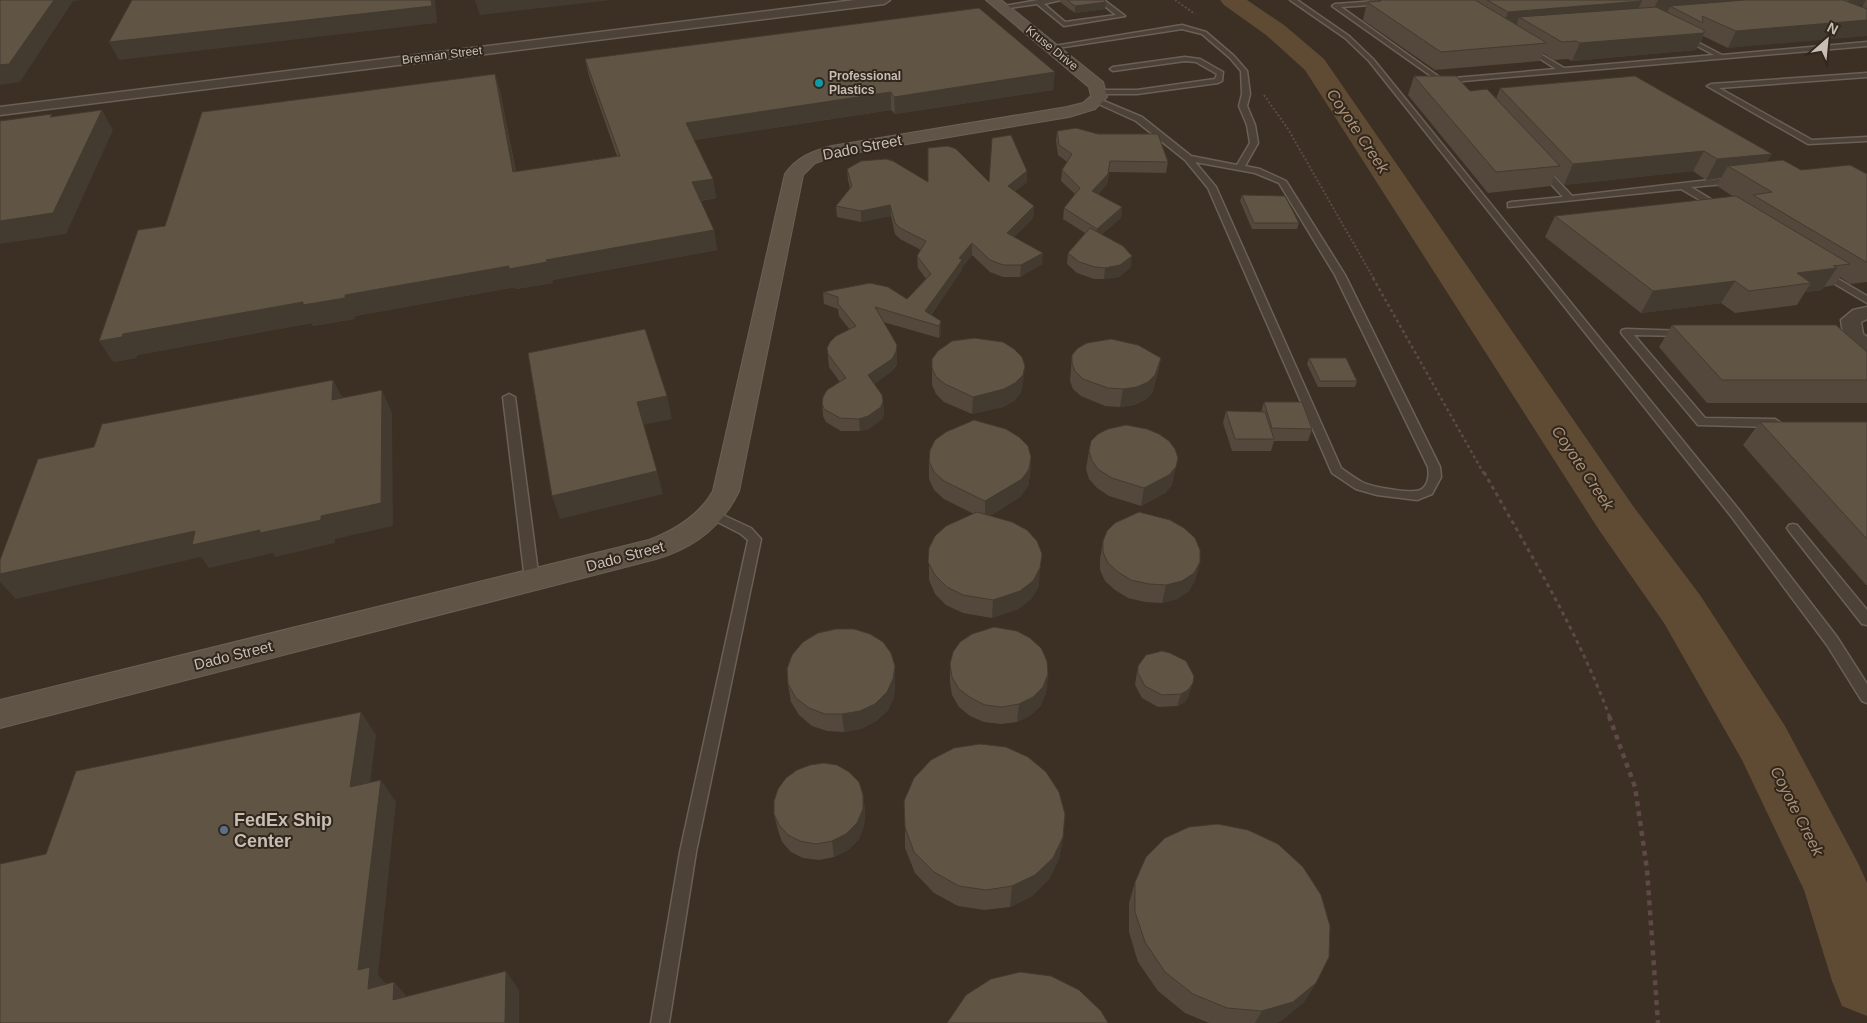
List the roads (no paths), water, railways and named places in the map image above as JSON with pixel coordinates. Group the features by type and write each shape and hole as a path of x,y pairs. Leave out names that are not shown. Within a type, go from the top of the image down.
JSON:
{"street":[{"name":"Brennan Street","path":"0,111 884,0"},
{"name":"Kruse Drive","path":"997,4 1097,85 1097,96"},
{"name":"Dado Street","path":"0,714 656,549 690,534 712,514 726,491 794,174 809,159 832,151 1069,112 1089,106 1097,96"},
{"path":"1854,340 1850,320 1860,314 1867,313"}],"lane":[{"path":"997,4 1058,0"},
{"path":"1038,2 1064,24 1122,16 1100,0"},
{"path":"1293,0 1347,37 1371,60 1735,512 1832,641 1867,697"},
{"path":"1415,0 1335,6 1440,81 1867,44"},
{"path":"1051,47 1182,27 1204,33 1232,57 1244,71 1246,94 1243,106 1251,125 1254,143 1240,167"},
{"path":"1674,32 1722,57"},
{"path":"1517,41 1564,71"},
{"path":"1097,96 1218,81 1221,74 1198,60 1185,59 1113,69"},
{"path":"1867,74 1711,86 1811,142 1867,138"},
{"path":"1097,96 1133,115 1188,158 1212,187 1336,470 1360,486 1376,491 1417,496 1428,491 1435,477 1434,467 1340,274 1285,185 1272,175 1188,158"},
{"path":"1537,163 1569,198"},
{"path":"1511,205 1742,180"},
{"path":"1683,186 1725,212"},
{"path":"1817,269 1867,300"},
{"path":"1695,334 1626,332 1702,422 1789,424"},
{"path":"509,397 532,580"},
{"path":"660,1023 688,852 755,539 746,531 712,514"},
{"path":"1793,528 1867,620"}],"waterway":[{"name":"Coyote Creek","path":"1232,0 1275,30 1315,65 1616,518 1682,609 1764,744 1835,885 1867,981"}],"place":[{"name":"Professional Plastics","path":"819,83"},
{"name":"FedEx Ship Center","path":"224,830"}]}
